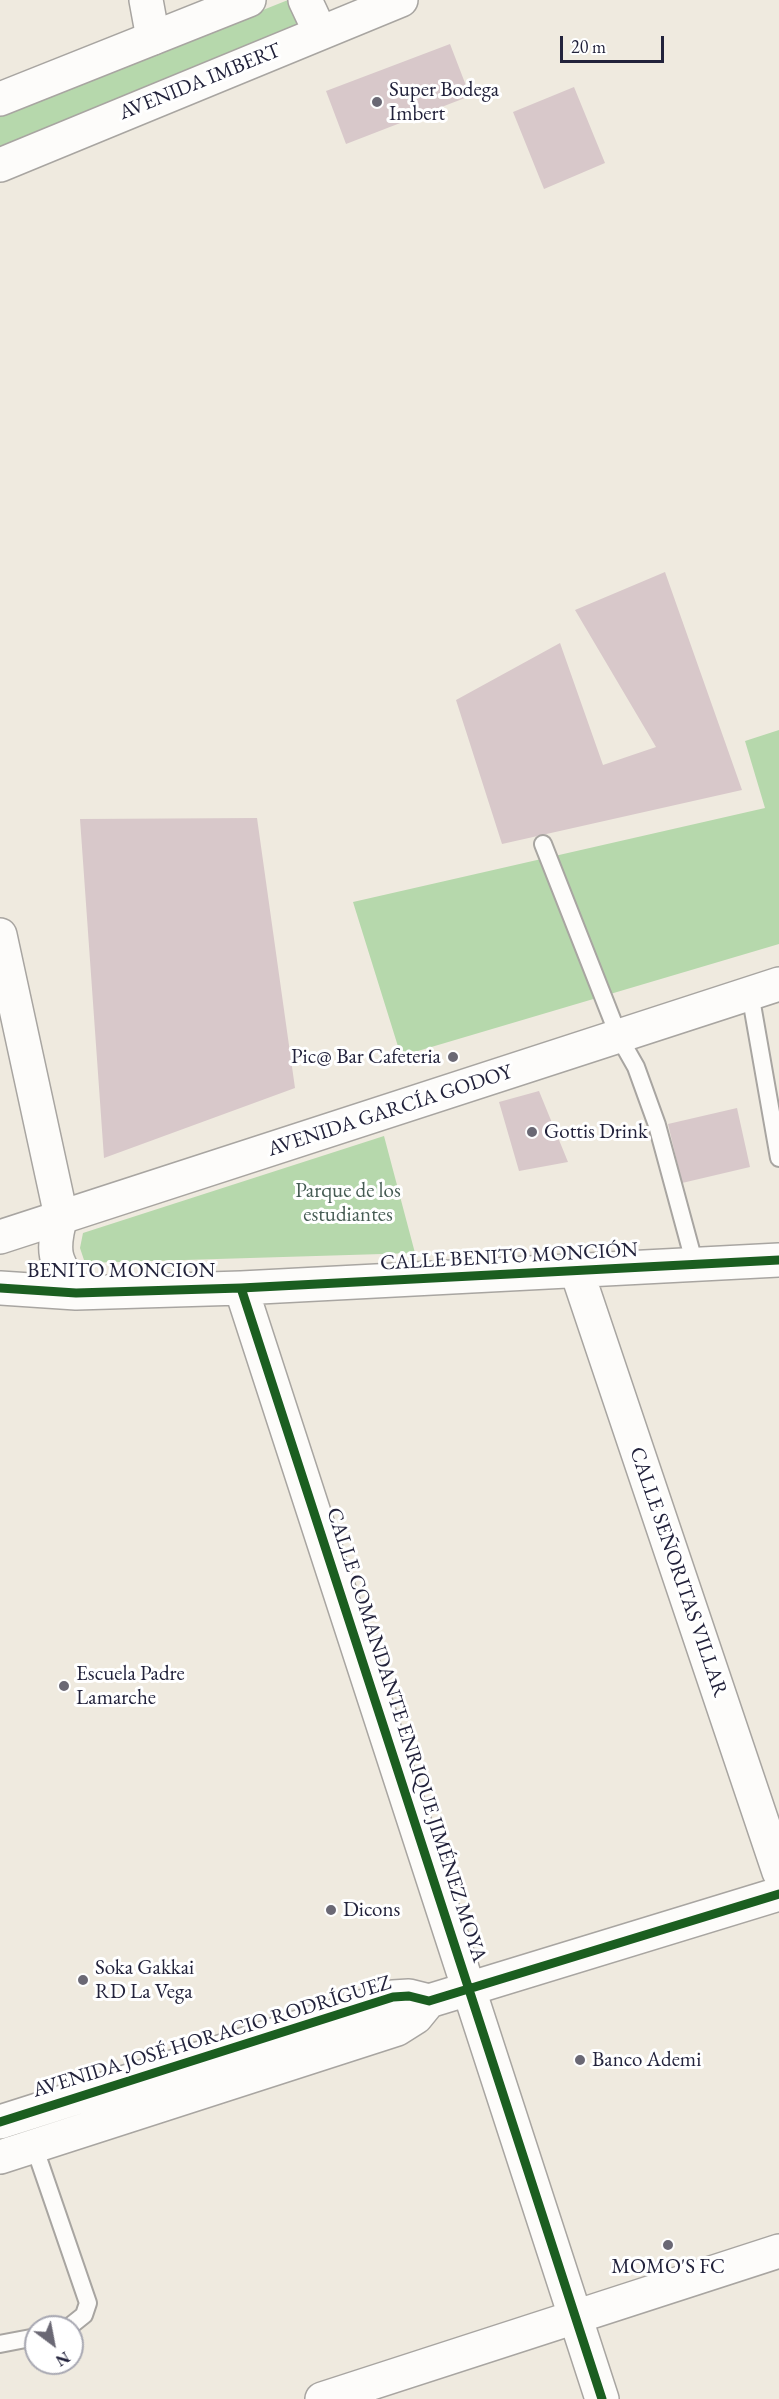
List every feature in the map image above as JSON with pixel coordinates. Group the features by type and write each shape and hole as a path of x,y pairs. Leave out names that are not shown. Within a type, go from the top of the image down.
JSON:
{"street":[{"path":"147,0 153,38"},
{"path":"0,99 249,0"},
{"path":"305,0 320,32"},
{"name":"AVENIDA IMBERT","path":"0,165 401,0"},
{"path":"0,935 61,1216 54,1243 58,1264 76,1293"},
{"name":"AVENIDA GARCÍA GODOY","path":"0,1237 765,988"},
{"name":"CALLE BENITO MONCIÓN","path":"241,1288 779,1260"},
{"name":"CALLE SEÑORITAS VILLAR","path":"577,1272 779,1872"},
{"name":"BENITO MONCION","path":"0,1288 76,1293 241,1288"},
{"name":"CALLE COMANDANTE ENRIQUE JIMÉNEZ MOYA","path":"241,1288 602,2399"},
{"name":"AVENIDA JOSÉ HORACIO RODRÍGUEZ","path":"0,2121 393,1997 409,1996 429,2001 779,1894"},
{"name":"AVENIDA JOSÉ HORACIO RODRÍGUEZ","path":"0,2157 397,2029 416,2017 429,2001"},
{"path":"322,2399 779,2251"}],"lane":[{"path":"543,844 619,1037 636,1067 657,1125 695,1265"},
{"path":"765,988 779,1158"},
{"path":"34,2146 88,2302 84,2316"},
{"path":"0,2344 24,2339"}],"green space":[{"path":"288,0 304,23 0,152 0,115"},
{"path":"779,730 779,944 401,1056 353,902 765,808 745,741"},
{"name":"Parque de los estudiantes","path":"384,1136 415,1253 85,1263 80,1248 83,1233"}],"building":[{"name":"Super Bodega Imbert","path":"450,44 470,96 346,144 326,91"},
{"path":"574,87 605,163 544,189 513,112"},
{"path":"665,572 742,790 502,844 456,700 560,643 603,765 656,747 575,610"},
{"path":"257,818 295,1088 104,1158 80,819"},
{"name":"Gottis Drink","path":"539,1091 568,1162 519,1171 499,1102"},
{"path":"737,1108 750,1167 682,1183 668,1124"}],"cycle path":[{"path":"0,1288 76,1293 241,1288 779,1260"},
{"path":"241,1288 602,2399"},
{"path":"0,2122 393,1997 409,1996 429,2001 779,1894"}],"place":[{"name":"Super Bodega Imbert","path":"377,102"},
{"name":"Pic@ Bar Cafeteria","path":"453,1057"},
{"name":"Gottis Drink","path":"532,1132"},
{"name":"Escuela Padre Lamarche","path":"64,1686"},
{"name":"Dicons","path":"331,1910"},
{"name":"Soka Gakkai RD La Vega","path":"83,1980"},
{"name":"Banco Ademi","path":"580,2060"},
{"name":"MOMO'S FC","path":"668,2245"}]}
